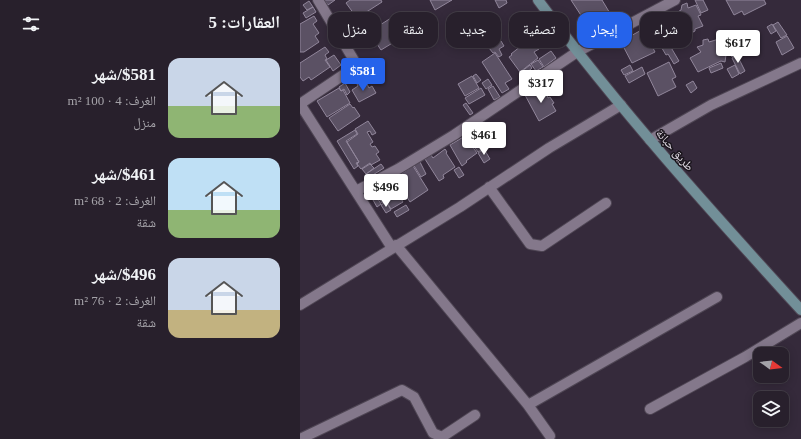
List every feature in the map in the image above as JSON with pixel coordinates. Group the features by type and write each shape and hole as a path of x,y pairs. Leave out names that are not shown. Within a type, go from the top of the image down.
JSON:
{"street":[{"path":"318,0 355,62 355,67 300,104 394,247 528,405 550,436"},
{"name":"طريق حبانة","path":"538,0 576,52 650,140 733,236 801,310"},
{"path":"356,191 398,170 454,135 576,52 676,0"},
{"path":"650,140 711,105 801,63"},
{"path":"300,305 549,148 621,105"},
{"path":"489,187 530,244 542,246 606,203"},
{"path":"528,405 717,297"},
{"path":"650,409 801,323"},
{"path":"300,439 402,390 414,397 433,433 442,437 475,415"}],"building":[{"path":"324,0 335,0 328,5"},
{"path":"350,0 381,0 382,2 366,12 353,12 346,3"},
{"path":"430,0 452,0 435,10"},
{"path":"495,0 506,0 507,3 499,8"},
{"path":"571,0 602,0 609,12 579,12"},
{"path":"695,0 703,0 708,10 701,13"},
{"path":"726,0 764,0 766,4 744,15 742,11 734,15"},
{"path":"309,1 313,7 307,10 303,5"},
{"path":"687,3 688,8 696,5 701,15 698,16 703,26 695,29 695,31 692,33 692,12 678,12 681,10 682,5"},
{"path":"313,7 316,12 306,18 303,13"},
{"path":"314,16 317,21 313,24 319,33 315,36 319,42 304,52 300,52 300,24"},
{"path":"389,19 389,45 381,50 380,48 381,48 381,24"},
{"path":"778,22 787,35 781,38 773,25"},
{"path":"772,24 776,31 771,34 767,27"},
{"path":"640,31 640,48 653,48 655,52 632,63 624,48 632,48 632,35"},
{"path":"787,36 794,48 782,55 776,42"},
{"path":"728,37 737,54 732,57 723,40"},
{"path":"708,39 709,42 719,39 726,55 725,62 721,61 698,72 690,58 701,52 697,47 703,45 703,40"},
{"path":"501,41 504,46 501,48"},
{"path":"325,47 329,52 325,55 327,59 325,60 330,67 311,80 309,77 303,81 300,77 300,63"},
{"path":"489,48 501,48 499,49 502,55 499,57 495,52 493,53"},
{"path":"518,48 539,49 534,52 538,58 520,72 509,57 512,55 511,54"},
{"path":"662,48 671,48 679,61 674,64 668,54 666,55"},
{"path":"551,51 556,58 544,67 539,59"},
{"path":"495,53 512,79 505,83 509,89 502,93 482,62"},
{"path":"334,55 341,65 333,71 326,60"},
{"path":"737,55 745,71 740,74 732,58"},
{"path":"538,60 543,67 536,71 531,64"},
{"path":"669,62 676,77 672,79 676,87 658,96 647,73"},
{"path":"721,63 723,68 711,73 709,68"},
{"path":"530,65 532,68 523,76 521,72"},
{"path":"630,65 633,71 624,75 621,70"},
{"path":"735,65 739,74 732,78 727,69"},
{"path":"642,67 645,74 629,83 625,76"},
{"path":"476,74 481,80 477,83 473,76"},
{"path":"472,76 479,88 465,96 458,84"},
{"path":"488,79 492,85 486,89 482,83"},
{"path":"362,81 365,85 367,84 369,88 372,86 376,93 359,102 352,90"},
{"path":"693,81 697,88 691,93 686,85"},
{"path":"345,83 350,92 347,95 344,89 341,91 339,87"},
{"path":"493,86 500,97 494,100 488,89"},
{"path":"539,87 542,93 545,91 548,98 550,97 554,103 552,104 556,111 539,121 525,95"},
{"path":"339,88 341,91 343,90 350,103 327,117 317,101"},
{"path":"481,88 485,95 469,104 465,98"},
{"path":"466,103 473,113 470,115 463,105"},
{"path":"350,104 360,116 338,131 329,118"},
{"path":"368,121 376,133 372,135 370,131 367,132 373,142 370,144 372,147 375,146 379,152 376,154 380,160 371,165 370,163 361,169 357,164 359,162 347,142 358,134 355,129"},
{"path":"472,129 478,140 472,144 465,133"},
{"path":"355,130 357,134 346,141 359,162 356,163 358,166 354,169 337,141"},
{"path":"465,136 477,153 462,166 450,145"},
{"path":"479,141 484,148 478,152 473,145"},
{"path":"445,149 455,167 443,175 444,178 439,181 425,159 431,155 433,158"},
{"path":"484,149 490,159 484,163 478,153"},
{"path":"419,160 426,174 421,177 413,164"},
{"path":"370,164 374,168 366,174 362,169"},
{"path":"381,164 384,168 368,178 366,174"},
{"path":"413,166 428,190 410,202 395,178"},
{"path":"459,167 464,175 459,178 454,170"},
{"path":"391,181 403,202 391,209 386,201 382,203 377,194 385,189 383,185"},
{"path":"373,191 381,204 377,207 369,193"},
{"path":"386,202 391,210 386,213 381,205"},
{"path":"406,205 409,210 397,217 394,212"}]}
